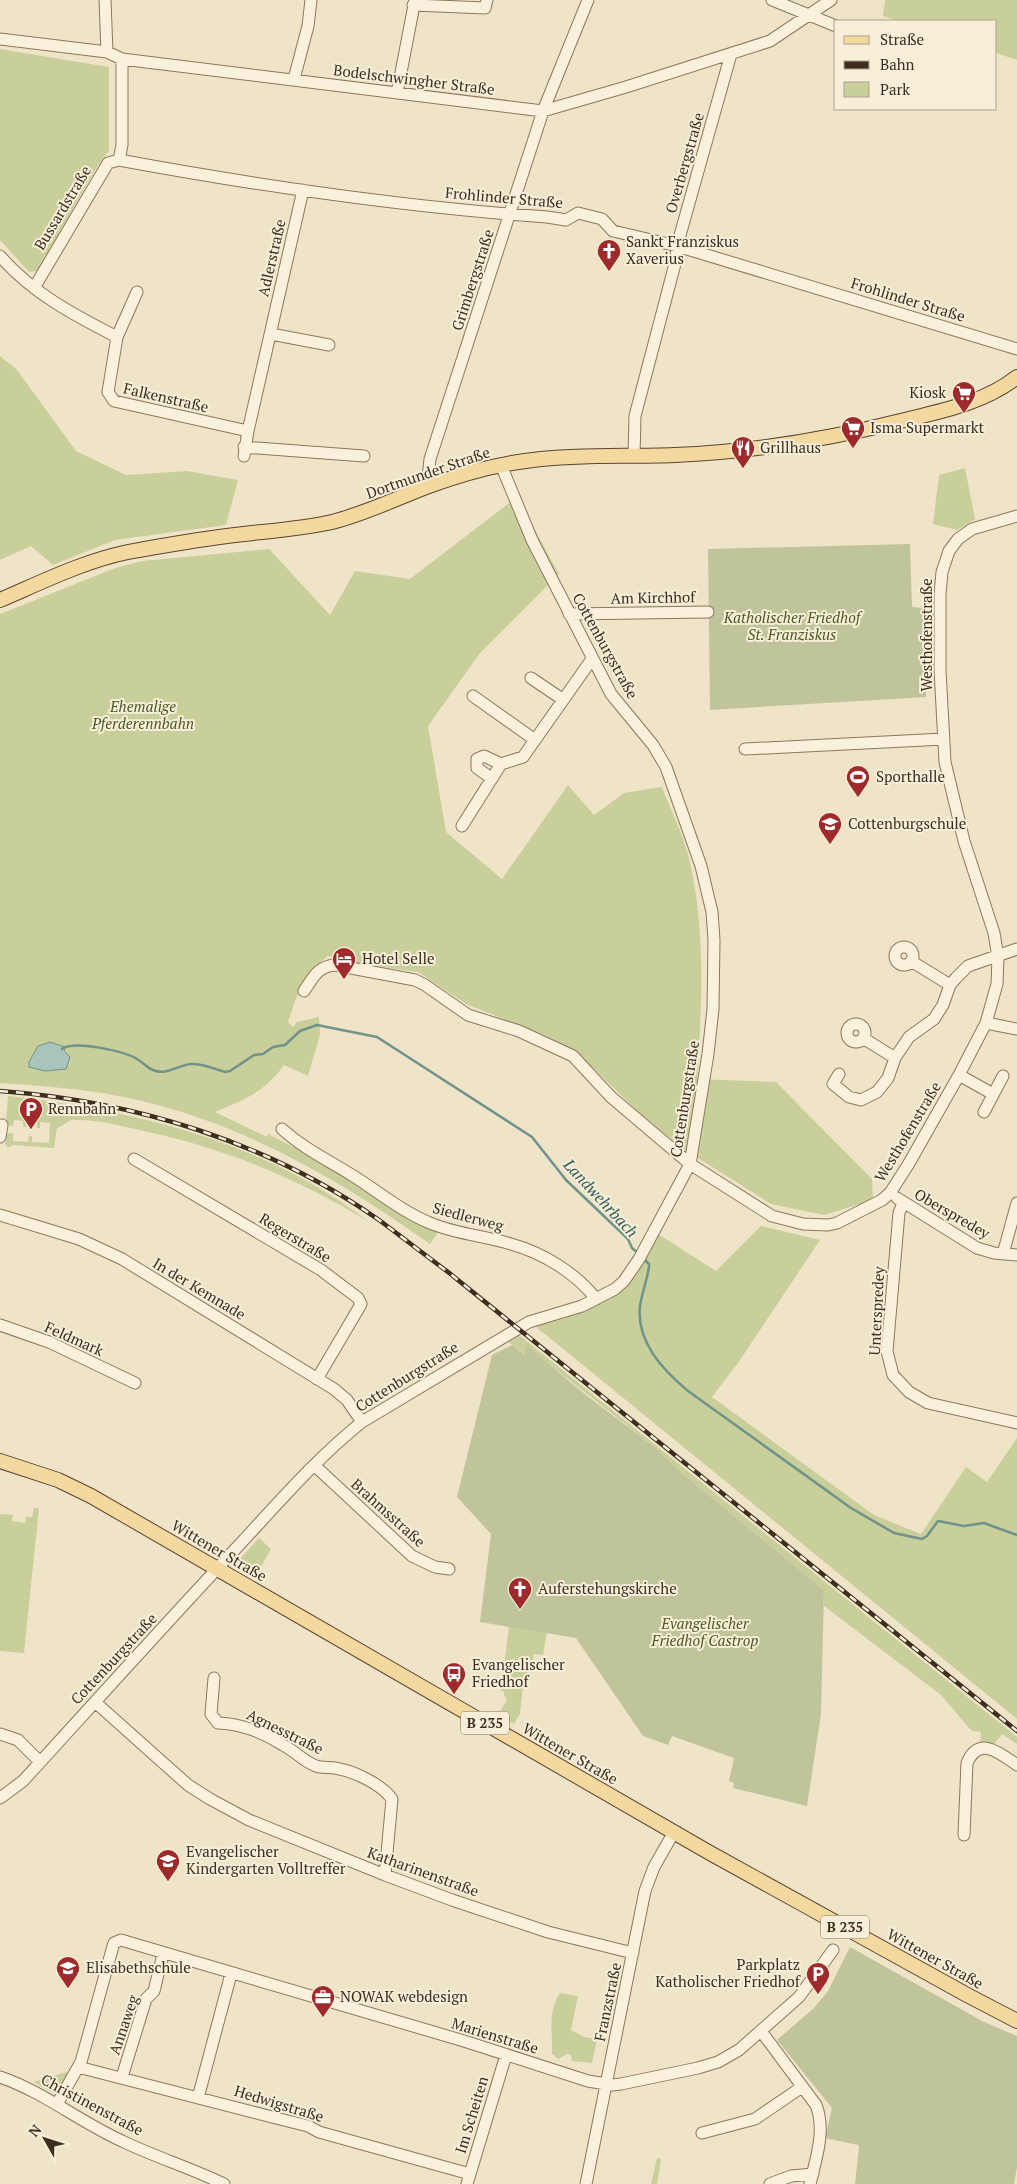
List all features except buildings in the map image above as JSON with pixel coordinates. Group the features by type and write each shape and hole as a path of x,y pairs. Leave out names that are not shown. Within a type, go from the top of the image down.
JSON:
{"main road":[{"name":"Dortmunder Straße","path":"0,600 70,570 127,552 227,536 300,529 335,521 427,487 501,465 576,457 675,455 765,448 853,433 966,403 1005,385 1017,377"},
{"name":"Wittener Straße","path":"0,1461 58,1480 91,1496 674,1832 923,1971 1017,2020"}],"street":[{"path":"105,0 107,52"},
{"path":"294,80 308,26 311,0"},
{"path":"397,93 414,2 484,8 487,0"},
{"name":"Grimbergstraße","path":"427,487 430,459 543,111 588,0"},
{"path":"772,0 834,25"},
{"name":"Bodelschwingher Straße","path":"0,39 107,52 122,59 543,111 770,41 831,0"},
{"name":"Overbergstraße","path":"634,456 635,416 676,260 677,246 731,54"},
{"path":"119,160 122,146 122,59"},
{"name":"Frohlinder Straße","path":"119,160 222,178 421,206 566,220 578,213 602,220 613,231 677,246 1017,349"},
{"name":"Bussardstraße","path":"34,288 108,163 119,160"},
{"name":"Adlerstraße","path":"303,190 244,452 364,456"},
{"path":"0,256 17,276 70,313 118,337"},
{"name":"Falkenstraße","path":"137,292 118,337 108,392 114,401 248,431"},
{"path":"271,334 329,345"},
{"name":"Cottenburgstraße","path":"0,1798 23,1781 217,1568 314,1465 362,1422 529,1322 566,1313 596,1299 624,1281 641,1255 690,1164 708,1054 713,1009 714,940 712,912 701,866 666,767 653,745 611,694 532,540 501,465"},
{"name":"Westhofenstraße","path":"304,991 318,970 326,966 335,965 415,980 468,1015 519,1031 573,1056 610,1097 690,1164 772,1216 803,1224 828,1225 838,1223 868,1208 890,1193 959,1075 986,1022 997,984 998,957 994,933 958,817 945,762 940,650 940,594 945,565 950,551 958,539 972,529 1017,516"},
{"name":"Am Kirchhof","path":"569,614 708,612"},
{"path":"462,826 500,764 523,757 562,699 592,659"},
{"path":"531,678 562,699"},
{"path":"473,696 535,740"},
{"path":"745,749 944,739"},
{"path":"491,778 476,768 478,759 484,756 500,764"},
{"path":"839,1074 833,1084 849,1097 861,1100 877,1092 888,1078 895,1058 908,1037 934,1019 943,1005 950,985 968,966 1017,949"},
{"path":"911,961 950,985"},
{"path":"986,1022 1017,1029"},
{"path":"863,1038 895,1058"},
{"name":"Westhofenstraße","path":"959,1075 994,1094"},
{"path":"984,1112 1004,1076"},
{"name":"Siedlerweg","path":"282,1130 300,1145 355,1177 419,1219 442,1228 511,1244 536,1253 580,1281 596,1299"},
{"name":"Regerstraße","path":"134,1159 321,1270 358,1298 361,1304 317,1378"},
{"name":"Oberspredey","path":"890,1193 903,1203 977,1248 1002,1254 1017,1255"},
{"name":"Unterspredey","path":"903,1203 899,1213 887,1351 893,1375 909,1392 928,1403 1017,1423"},
{"name":"Oberspredey","path":"1002,1254 1017,1203"},
{"name":"In der Kemnade","path":"0,1215 80,1239 122,1259 317,1378 341,1395 362,1422"},
{"name":"Feldmark","path":"0,1325 49,1342 135,1384"},
{"name":"Brahmsstraße","path":"314,1465 412,1556 435,1567 449,1569"},
{"name":"Agnesstraße","path":"214,1678 211,1714 218,1723 246,1727 284,1745 304,1760 318,1766 336,1768 380,1786 386,1792 392,1800 385,1875"},
{"name":"Katharinenstraße","path":"96,1702 188,1785 249,1820 452,1900 548,1932 633,1953"},
{"path":"0,1734 18,1740 40,1762"},
{"path":"964,1835 967,1763 972,1755 978,1749 991,1748 1017,1765"},
{"name":"Franzstraße","path":"586,2184 645,1891 654,1867 674,1832"},
{"name":"Marienstraße","path":"78,2067 112,1946 121,1940 588,2081 606,2084 621,2084 706,2066 734,2054 799,1997 833,1950"},
{"name":"Annaweg","path":"122,2078 146,1998 154,1991 163,1954"},
{"path":"198,2098 231,1974"},
{"path":"761,2031 816,2105 821,2124 812,2179 791,2176 770,2184"},
{"name":"Im Scheiten","path":"469,2179 506,2055"},
{"path":"56,2104 78,2067"},
{"name":"Hedwigstraße","path":"78,2067 301,2124 319,2132 469,2179"},
{"name":"Christinenstraße","path":"1,2081 27,2088 122,2142 200,2179 224,2184"},
{"path":"702,2134 755,2119 802,2087"}],"green space":[{"path":"885,0 1017,0 1017,60 997,53 997,20 895,20 883,16"},
{"path":"0,49 109,67 109,151 98,165 37,271 29,272 0,240"},
{"path":"0,356 17,370 76,451 126,475 187,471 238,480 226,525 115,540 53,565 31,546 0,560"},
{"path":"965,468 975,519 957,530 933,524 939,475"},
{"name":"Ehemalige Pferderennbahn","path":"517,497 559,574 480,653 428,726 446,832 502,879 568,785 594,815 624,793 662,787 689,858 698,913 701,996 697,1079 776,1082 872,1179 873,1200 824,1215 771,1204 685,1150 636,1110 578,1053 544,1035 466,1004 418,972 363,964 328,956 312,971 302,986 288,1022 293,1027 297,1022 319,1017 320,1035 308,1076 284,1065 277,1075 261,1089 245,1099 215,1112 267,1137 268,1134 311,1156 439,1231 430,1244 354,1193 315,1170 275,1149 191,1115 147,1102 102,1093 0,1083 0,614 115,568 142,561 269,549 330,615 355,571 410,579"},
{"name":"Katholischer Friedhof St. Franziskus","path":"910,544 912,607 925,608 926,697 710,710 708,549"},
{"path":"8,1096 103,1110 197,1134 242,1150 286,1170 328,1194 368,1221 287,1178 232,1156 175,1138 118,1125 71,1120 57,1128 54,1148 13,1145 8,1148 5,1144 6,1135 9,1133 13,1133 13,1141 28,1142 29,1136 32,1136 32,1142 49,1143 50,1123 40,1122 40,1128 37,1128 37,1122 27,1121 26,1127 23,1127 23,1121 14,1120 13,1126 8,1125 6,1122"},
{"path":"761,1226 820,1240 738,1363 712,1397 874,1515 921,1534 966,1467 987,1482 1017,1438 1017,1719 535,1326 587,1310 622,1289 635,1275 658,1234 716,1271"},
{"path":"518,1334 1017,1737 1017,1744 1002,1734 993,1746 980,1746 981,1732 973,1731 969,1728 941,1695 824,1606 824,1590 683,1474 652,1445 527,1347 525,1354 508,1342 515,1339 513,1337"},
{"name":"Evangelischer Friedhof Castrop","path":"512,1345 524,1354 527,1346 586,1395 652,1445 683,1474 824,1590 821,1714 807,1806 733,1788 734,1783 729,1781 734,1758 672,1736 668,1745 643,1736 576,1638 480,1622 491,1534 457,1497 492,1355"},
{"path":"34,1508 39,1508 24,1653 0,1651 0,1514 13,1515 12,1521 25,1523 26,1517 32,1517"},
{"path":"259,1538 271,1549 257,1574 241,1564 240,1559"},
{"path":"509,1626 547,1632 543,1655 534,1654 533,1660 530,1660 525,1686 523,1686 520,1714 514,1724 498,1715 507,1700 504,1691 501,1691"},
{"path":"850,1947 984,2022 1017,2036 1017,2167 1014,2184 855,2184 858,2145 825,2138 832,2108 777,2040 814,2008 828,1991"},
{"path":"560,1993 578,1996 571,2030 584,2037 597,2039 592,2063 572,2061 571,2055 567,2054 558,2059 552,2054 552,2015"},
{"path":"70,2071 63,2084 53,2093 33,2082"},
{"path":"657,2158 661,2159 657,2184 651,2184"}],"water":[{"path":"50,1042 65,1047 64,1051 70,1057 66,1069 45,1071 29,1067 29,1062 38,1046"}],"waterway":[{"name":"Landwehrbach","path":"62,1049 88,1046 111,1050 131,1056 158,1072 195,1064 225,1072 230,1071 254,1055 263,1054 273,1047 285,1045 300,1031 317,1025 377,1037 532,1137 566,1180 628,1239 632,1248 638,1253"},
{"name":"Landwehrbach","path":"644,1259 649,1264 649,1267 640,1306 642,1332 653,1354 669,1374 688,1391 851,1508 894,1533 922,1539 927,1536 938,1521 964,1526 984,1523 1017,1535"}],"railway":[{"path":"0,1091 100,1104 198,1130 292,1168 336,1192 379,1220 448,1272 1017,1731"}],"place":[{"name":"Sankt Franziskus Xaverius","path":"609,272"},
{"name":"Kiosk","path":"964,414"},
{"name":"Isma Supermarkt","path":"853,449"},
{"name":"Grillhaus","path":"743,469"},
{"name":"Sporthalle","path":"858,798"},
{"name":"Cottenburgschule","path":"830,845"},
{"name":"Hotel Selle","path":"344,980"},
{"name":"Rennbahn","path":"31,1130"},
{"name":"Auferstehungskirche","path":"520,1610"},
{"name":"Evangelischer Friedhof","path":"454,1695"},
{"name":"Evangelischer Kindergarten Volltreffer","path":"168,1882"},
{"name":"Elisabethschule","path":"68,1989"},
{"name":"Parkplatz Katholischer Friedhof","path":"818,1995"},
{"name":"NOWAK webdesign","path":"323,2018"}]}
